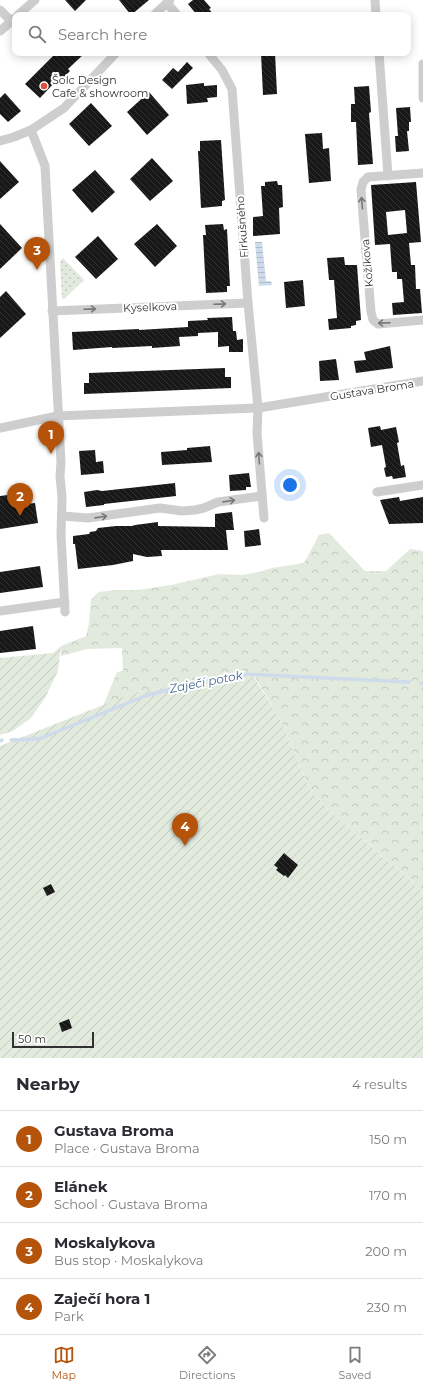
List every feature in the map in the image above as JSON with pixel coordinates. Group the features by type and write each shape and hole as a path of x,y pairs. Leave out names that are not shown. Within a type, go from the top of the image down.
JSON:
{"street":[{"path":"22,12 35,0"},
{"path":"375,0 376,12"},
{"path":"157,12 168,1 175,12"},
{"path":"0,10 12,16"},
{"path":"0,31 12,21"},
{"path":"0,141 31,130 64,108 113,56"},
{"name":"Firkušného","path":"210,56 222,70 232,89 248,303 258,408 257,433 264,518"},
{"path":"379,56 388,176"},
{"path":"423,64 423,98"},
{"path":"0,611 65,607 45,166 31,130"},
{"name":"Kožíkova","path":"423,173 368,177 363,182 361,190 371,312 373,320 378,324 423,320"},
{"name":"Kyselkova","path":"52,311 248,303"},
{"name":"Gustava Broma","path":"0,428 57,416 258,408 423,381"},
{"path":"377,492 423,485"},
{"path":"62,516 88,518 160,508 182,511 195,510 218,502 262,496"}],"green space":[{"path":"63,258 84,280 64,299 62,299 60,262"},
{"path":"329,533 365,571 386,571 410,549 423,551 423,893 331,812 309,788 281,721 252,672 133,693 103,706 117,672 123,671 122,648 87,649 61,656 61,646 86,636 89,623 91,599 99,592 138,590 171,585 219,574 242,575 304,563 319,535"},
{"path":"61,646 58,671 45,698 31,718 13,731 0,735 0,658 53,653"},
{"path":"251,672 281,721 309,788 331,812 423,893 423,1058 0,1058 0,746 133,693"}],"water":[{"path":"255,242 262,242 266,281 271,281 272,285 259,286"}],"building":[{"path":"65,0 86,0 75,11"},
{"path":"119,0 149,0 135,12 129,12"},
{"path":"193,0 204,0 211,8 209,9 212,12 195,12 188,4"},
{"path":"53,56 82,56 68,69 70,71 58,83 56,81 40,98 25,84"},
{"path":"261,56 275,56 277,94 263,95"},
{"path":"187,62 193,68 172,89 162,80 173,68 178,72"},
{"path":"204,83 204,86 217,85 217,97 207,98 208,102 187,104 186,85"},
{"path":"369,86 371,112 369,113 373,164 358,165 356,122 351,122 351,104 355,104 354,87"},
{"path":"149,92 169,115 147,135 127,112"},
{"path":"5,93 21,111 8,122 0,114 0,98"},
{"path":"91,103 112,126 89,146 69,124"},
{"path":"410,107 411,122 409,122 409,131 407,131 409,151 396,152 395,136 398,136 396,108"},
{"path":"322,133 323,149 329,148 331,181 309,183 305,134"},
{"path":"221,140 225,200 222,201 222,206 201,208 198,151 200,151 200,141"},
{"path":"152,158 173,181 150,201 130,179"},
{"path":"0,161 19,182 0,199"},
{"path":"95,170 115,192 92,213 72,190"},
{"path":"277,181 278,185 282,185 283,207 279,208 280,234 253,236 253,217 263,216 261,186 265,186 265,182"},
{"path":"416,182 421,242 409,243 411,265 415,265 416,289 420,289 422,313 393,315 392,303 404,302 402,279 397,279 397,272 392,272 390,244 375,245 371,185","holes":["405,210 407,233 388,235 386,212"]},
{"path":"0,224 22,248 0,269"},
{"path":"157,224 177,246 155,267 134,244"},
{"path":"223,224 224,230 227,229 230,286 227,286 227,292 206,293 203,235 206,235 205,225"},
{"path":"98,236 118,259 96,279 75,257"},
{"path":"344,257 345,265 357,265 361,320 356,321 356,325 351,326 351,328 329,330 328,319 337,318 334,280 329,280 327,258"},
{"path":"303,280 305,306 286,308 284,282"},
{"path":"6,291 26,314 0,338 0,297"},
{"path":"232,317 233,331 236,331 237,340 243,339 243,352 229,352 229,346 218,347 218,332 198,333 198,336 179,337 180,346 152,348 152,346 112,347 73,350 72,332 188,327 188,321 208,320 207,318"},
{"path":"390,346 393,368 356,373 354,361 366,360 364,352"},
{"path":"336,359 339,380 320,381 319,361"},
{"path":"225,368 225,377 231,377 231,388 84,394 84,383 89,383 89,373"},
{"path":"380,426 381,430 396,427 401,466 404,465 406,477 393,479 392,476 386,477 384,468 386,467 382,445 371,447 368,428"},
{"path":"210,446 212,462 162,465 161,452"},
{"path":"95,450 96,462 103,461 104,473 81,475 79,451"},
{"path":"249,473 251,487 246,487 246,490 230,491 229,475"},
{"path":"175,483 176,496 86,507 84,492"},
{"path":"16,494 18,505 35,503 38,523 0,529 0,496"},
{"path":"399,497 400,501 423,497 423,523 389,524 380,500"},
{"path":"232,512 234,530 226,530 228,550 161,550 162,556 147,557 133,554 133,561 78,569 73,536 89,534 90,532 96,531 98,528 132,526 158,522 158,526 215,527 215,514"},
{"path":"259,529 261,545 245,547 244,531"},
{"path":"40,566 43,587 0,593 0,572"},
{"path":"33,626 36,649 0,653 0,631"},
{"path":"284,853 298,865 288,878 276,870 278,868 274,865"},
{"path":"51,884 55,892 47,896 43,888"},
{"path":"69,1019 72,1028 62,1032 59,1023"}],"waterway":[{"name":"Zaječí potok","path":"11,740 39,739 145,696 198,682 246,674 409,682"}],"place":[{"name":"Šolc Design Cafe & showroom","path":"44,86"},
{"name":"Moskalykova","path":"37,270"},
{"name":"Gustava Broma","path":"51,454"},
{"name":"Elánek","path":"20,516"},
{"name":"Zaječí hora 1","path":"185,846"}]}
